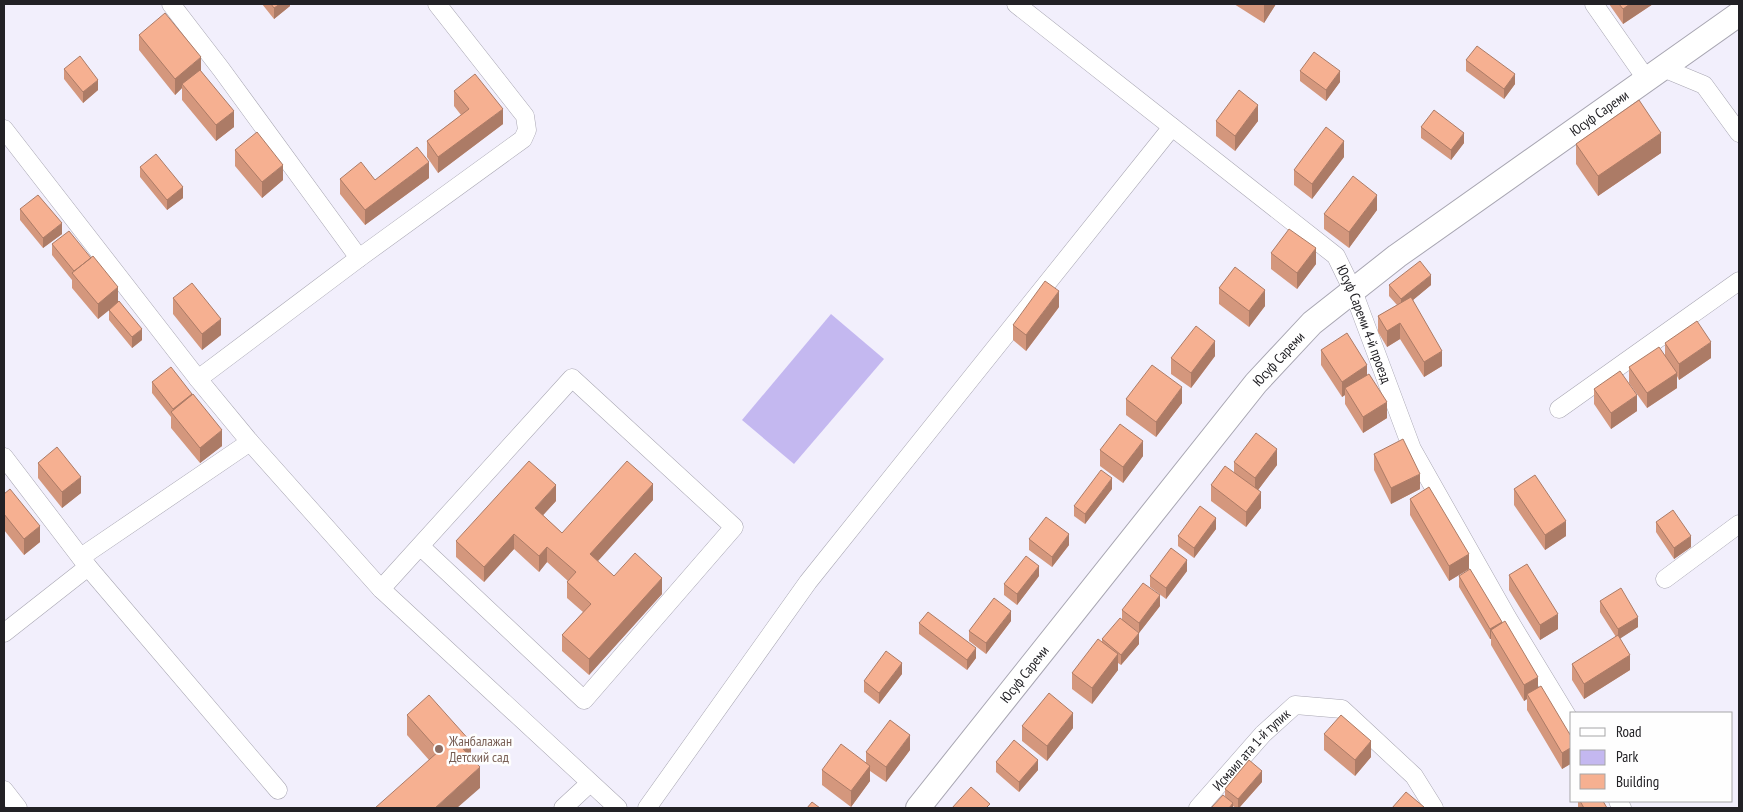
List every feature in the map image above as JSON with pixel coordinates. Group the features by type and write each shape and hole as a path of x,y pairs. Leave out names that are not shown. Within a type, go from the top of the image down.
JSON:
{"main road":[{"name":"Юсуф Сареми","path":"918,808 1256,383 1312,323 1397,256 1739,14"}],"street":[{"path":"171,4 221,69 359,258"},
{"path":"198,379 359,258 523,139 527,130 525,116 437,4"},
{"name":"Юсуф Сареми 4-й проезд","path":"1016,4 1336,256 1353,291 1412,449 1570,721"},
{"path":"1594,4 1655,74 1704,85 1739,133"},
{"path":"647,808 808,582 1172,127"},
{"path":"4,129 198,379 250,442 381,589 618,808"},
{"path":"1560,409 1739,281"},
{"path":"381,589 572,378 734,526 584,700 420,546"},
{"path":"4,633 85,562 250,442"},
{"path":"4,457 85,562 278,790"},
{"path":"1664,579 1739,524"},
{"name":"Исмаил ата 1-й тупик","path":"1198,808 1263,734 1295,705 1342,709 1414,776 1434,808"},
{"path":"562,808 590,783"},
{"path":"4,790 18,808"}],"green space":[{"path":"831,314 884,359 794,464 742,420"}],"building":[{"path":"271,4 280,4 274,8"},
{"path":"1619,4 1630,4 1623,9"},
{"path":"165,13 201,57 175,79 139,35"},
{"path":"1477,46 1515,74 1504,89 1466,60"},
{"path":"1314,52 1340,71 1326,90 1300,71"},
{"path":"80,56 98,80 83,92 64,69"},
{"path":"200,70 234,111 216,125 182,84"},
{"path":"475,74 503,109 438,157 427,141 469,109 454,91"},
{"path":"1239,90 1258,105 1235,136 1216,121"},
{"path":"1639,100 1661,133 1598,176 1576,144"},
{"path":"1434,110 1464,133 1451,150 1421,127"},
{"path":"1326,127 1344,141 1312,184 1294,170"},
{"path":"257,132 283,165 262,182 235,150"},
{"path":"417,147 429,162 365,210 340,179 361,162 375,180"},
{"path":"156,154 183,187 167,200 140,167"},
{"path":"1353,176 1377,195 1349,232 1324,214"},
{"path":"38,195 62,223 43,238 20,209"},
{"path":"1289,229 1316,248 1297,273 1271,253"},
{"path":"69,231 91,258 74,271 52,244"},
{"path":"93,256 118,287 98,304 72,273"},
{"path":"1420,261 1431,275 1401,299 1389,285"},
{"path":"1235,267 1265,290 1249,311 1219,288"},
{"path":"1045,281 1059,291 1026,335 1013,325"},
{"path":"192,283 221,319 202,334 173,298"},
{"path":"1411,297 1442,351 1424,362 1400,323 1387,331 1378,316"},
{"path":"119,301 142,329 132,337 109,310"},
{"path":"1697,321 1711,342 1679,364 1665,343"},
{"path":"1196,326 1215,341 1191,373 1171,358"},
{"path":"1347,333 1367,365 1342,382 1321,350"},
{"path":"1659,347 1677,373 1647,393 1629,367"},
{"path":"1152,365 1182,387 1156,422 1126,399"},
{"path":"171,367 192,394 173,409 152,382"},
{"path":"1620,371 1637,395 1611,413 1594,389"},
{"path":"1369,374 1387,402 1363,417 1345,388"},
{"path":"193,394 222,430 200,448 171,412"},
{"path":"1120,424 1143,441 1123,467 1100,450"},
{"path":"1256,433 1277,449 1255,478 1234,462"},
{"path":"1403,439 1420,474 1391,488 1374,454"},
{"path":"57,447 81,477 62,492 38,463"},
{"path":"529,461 556,485 535,508 562,533 627,461 653,484 590,554 614,576 635,553 662,578 589,659 562,635 591,604 567,582 576,572 547,547 539,556 514,534 484,567 456,541"},
{"path":"1225,466 1261,492 1246,512 1211,485"},
{"path":"1101,470 1112,478 1085,514 1074,506"},
{"path":"1535,475 1566,521 1545,535 1514,489"},
{"path":"1429,487 1469,554 1449,566 1410,499"},
{"path":"10,489 40,526 24,539 4,514 4,494"},
{"path":"1200,506 1216,518 1194,548 1178,536"},
{"path":"1673,510 1691,536 1674,548 1656,522"},
{"path":"1046,517 1069,534 1052,557 1029,539"},
{"path":"1171,548 1187,560 1166,588 1150,576"},
{"path":"1026,556 1039,566 1017,594 1004,584"},
{"path":"1527,564 1558,614 1540,625 1509,575"},
{"path":"1470,569 1502,622 1490,629 1459,576"},
{"path":"1143,583 1160,595 1139,623 1122,610"},
{"path":"1621,588 1638,617 1618,629 1600,601"},
{"path":"994,598 1011,611 986,643 969,631"},
{"path":"928,612 976,648 967,660 919,623"},
{"path":"1120,618 1139,633 1121,655 1102,639"},
{"path":"1505,621 1538,677 1524,685 1491,630"},
{"path":"1618,635 1630,655 1584,684 1572,664"},
{"path":"1098,639 1118,654 1092,688 1072,673"},
{"path":"886,651 902,663 879,693 864,681"},
{"path":"1541,686 1570,735 1570,748 1562,753 1527,694"},
{"path":"1049,693 1073,713 1047,746 1022,726"},
{"path":"429,695 471,742 463,749 480,767 435,808 375,808 439,751 407,715"},
{"path":"1341,715 1371,741 1355,760 1324,734"},
{"path":"890,720 910,735 886,767 866,752"},
{"path":"1014,740 1038,760 1019,782 996,762"},
{"path":"841,744 870,766 851,791 822,770"},
{"path":"1249,760 1262,771 1238,799 1225,789"},
{"path":"971,787 990,804 986,808 952,808"},
{"path":"1406,792 1424,807 1392,808"},
{"path":"1223,795 1233,803 1229,808 1211,808"},
{"path":"812,802 820,808 807,808"},
{"path":"1581,802 1604,802 1607,808 1584,808"}],"place":[{"name":"Жанбалажан Детский сад","path":"439,749"}]}
